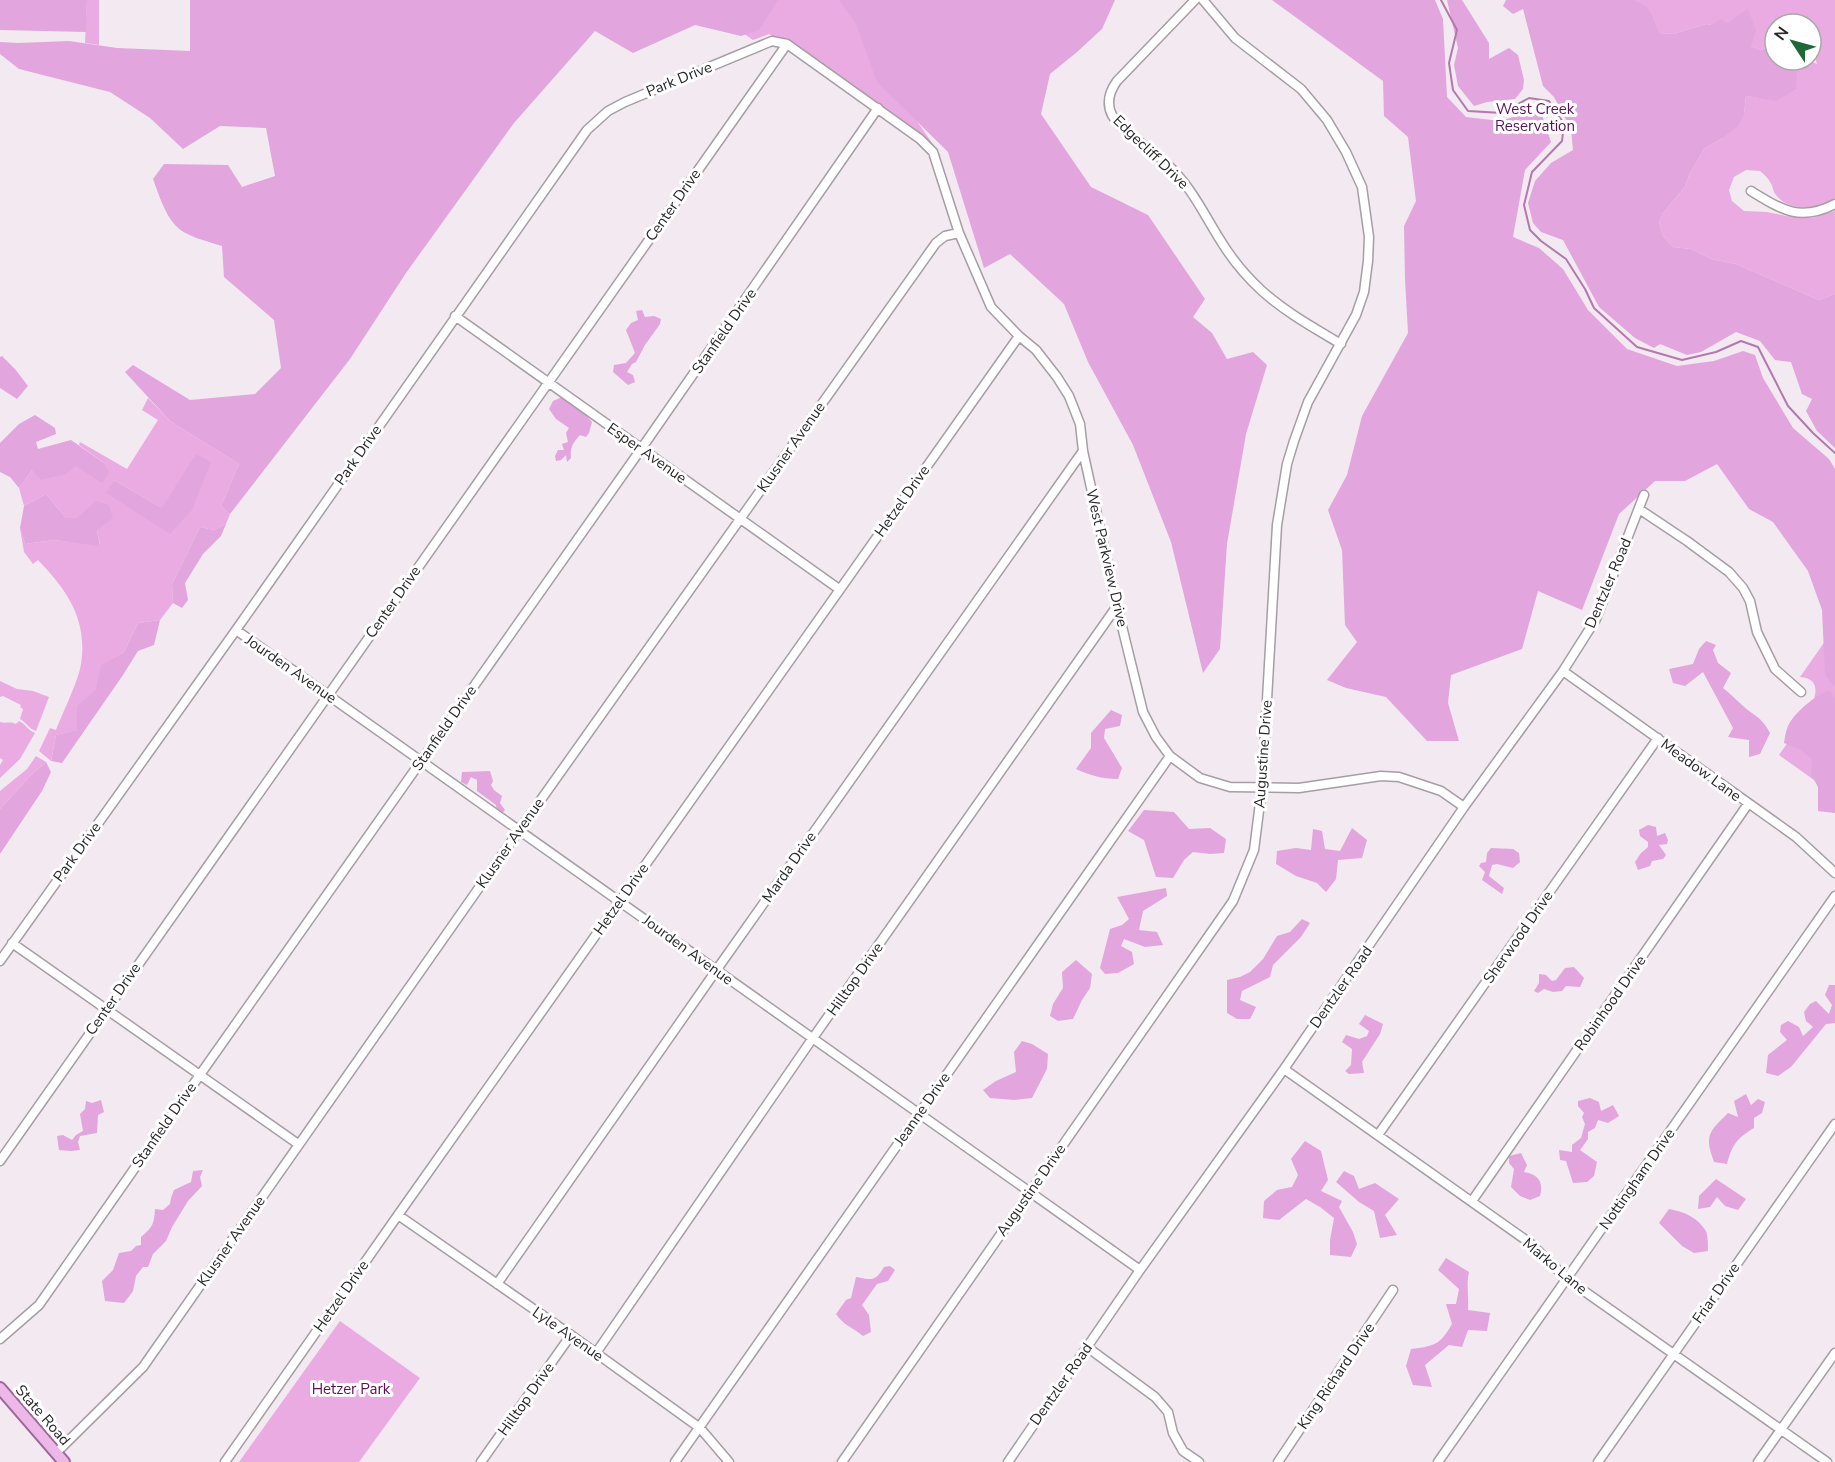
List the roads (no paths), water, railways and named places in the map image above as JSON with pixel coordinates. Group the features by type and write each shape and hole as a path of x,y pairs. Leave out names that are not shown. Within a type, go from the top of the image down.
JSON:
{"main road":[{"name":"State Road","path":"0,1388 64,1462"}],"street":[{"name":"Edgecliff Drive","path":"1195,0 1117,81 1109,98 1110,112 1119,124 1166,163 1183,181 1240,269 1281,306 1341,345"},
{"name":"Augustine Drive","path":"842,1462 1233,901 1254,850 1262,787 1277,525 1282,493 1294,441 1308,402 1341,345 1356,315 1364,292 1369,237 1362,187 1328,120 1301,89 1235,38 1203,0"},
{"name":"Park Drive","path":"0,961 587,130 608,111 626,102 772,41 787,44"},
{"name":"West Parkview Drive","path":"787,44 920,139 933,152 959,233 991,307 1018,336 1036,350 1069,396 1080,424 1083,451 1143,712 1156,737 1170,756 1200,778 1230,787 1299,788 1381,776 1399,777 1441,790 1464,807"},
{"name":"Center Drive","path":"0,1161 787,44"},
{"name":"Stanfield Drive","path":"0,1339 39,1305 878,108"},
{"path":"1751,191 1778,206 1804,214 1820,212 1835,204"},
{"name":"Klusner Avenue","path":"56,1453 143,1367 298,1144 936,243 945,236 959,233"},
{"name":"Esper Avenue","path":"455,316 839,589"},
{"name":"Hetzel Drive","path":"225,1462 1018,336"},
{"name":"Marda Drive","path":"497,1284 1083,451"},
{"name":"Dentzler Road","path":"1008,1462 1140,1270 1284,1069 1464,807 1563,671 1596,620 1644,495"},
{"path":"1639,509 1729,572 1743,588 1750,601 1757,632 1775,669 1801,692"},
{"name":"Hilltop Drive","path":"596,1353 813,1038 1117,606"},
{"name":"Jourden Avenue","path":"236,630 1140,1270"},
{"name":"Meadow Lane","path":"1563,671 1796,837 1835,873"},
{"name":"Sherwood Drive","path":"1378,1135 1658,738"},
{"name":"Jeanne Drive","path":"675,1462 1170,756"},
{"name":"Robinhood Drive","path":"1472,1201 1748,804"},
{"name":"Nottingham Drive","path":"1438,1462 1835,896"},
{"path":"12,943 298,1144"},
{"name":"Marko Lane","path":"1284,1069 1530,1244 1567,1279 1827,1462"},
{"name":"Friar Drive","path":"1598,1462 1835,1124"},
{"name":"Lyle Avenue","path":"398,1215 700,1428 729,1462"},
{"name":"King Richard Drive","path":"1278,1462 1393,1290"},
{"name":"Hilltop Drive","path":"481,1462 571,1335"},
{"path":"1087,1347 1155,1396 1167,1412 1173,1433 1183,1451 1199,1462"},
{"path":"1758,1462 1835,1353"}],"waterway":[{"path":"1441,0 1457,30 1449,63 1453,90 1468,111 1502,113 1529,98 1549,101 1564,124 1562,141 1532,172 1524,205 1530,230 1566,259 1594,308 1637,347 1682,360 1716,352 1741,341 1758,347 1788,406 1835,453"}],"park label":[{"name":"West Creek Reservation","path":"1535,118"},
{"name":"Hetzer Park","path":"351,1389"}]}
